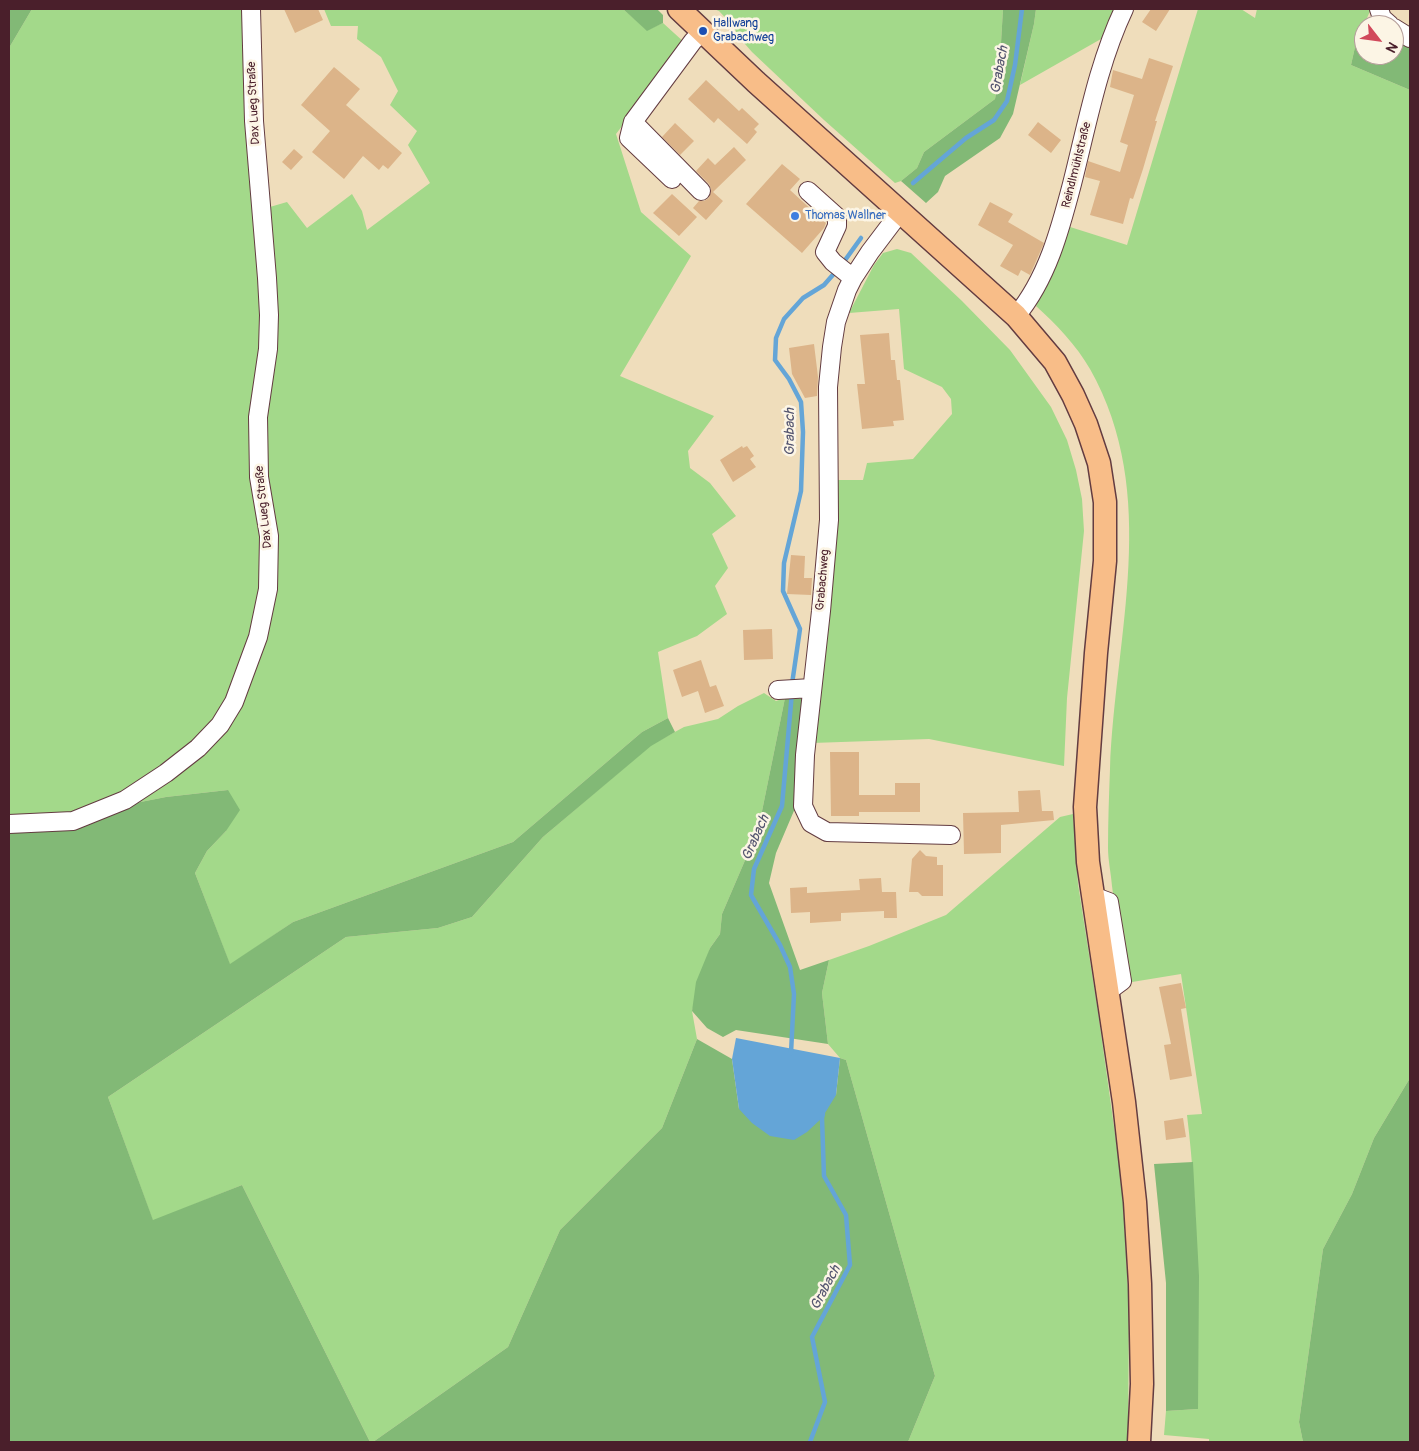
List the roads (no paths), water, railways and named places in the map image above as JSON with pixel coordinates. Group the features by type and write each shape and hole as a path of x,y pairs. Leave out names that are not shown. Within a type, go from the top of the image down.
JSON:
{"main road":[{"path":"679,9 756,82 1016,316 1055,362 1086,424 1099,462 1105,502 1105,561 1096,653 1085,807 1088,862 1124,1102 1135,1202 1140,1284 1142,1384 1139,1442"}],"street":[{"name":"Dax Lueg Straße","path":"9,824 74,821 124,800 166,773 198,748 220,725 234,702 258,637 268,589 269,536 259,477 258,417 268,350 269,315 254,121 251,9"},
{"name":"Reindlmühlstraße","path":"1016,316 1027,303 1042,276 1063,221 1102,64 1124,9"},
{"path":"699,196 633,122 693,41 703,31"},
{"path":"808,191 837,217 837,226 825,252 844,271"},
{"name":"Grabachweg","path":"901,211 870,252 844,271 847,290 836,322 828,387 829,520 794,689 805,755 803,806 811,823 827,832 951,835"}],"water":[{"path":"736,1038 840,1058 836,1095 822,1118 807,1132 794,1140 770,1136 752,1123 739,1109 732,1059"}],"waterway":[{"name":"Grabach","path":"913,183 966,138 994,120 1007,101 1015,65 1022,9"},
{"name":"Grabach","path":"843,263 861,238"},
{"name":"Grabach","path":"792,684 800,629 783,591 784,563 801,491 803,432 801,402 789,379 775,360 776,338 784,319 803,298 824,285 838,269"},
{"name":"Grabach","path":"791,1053 794,994 790,967 780,945 751,895 754,869 782,806 792,692"},
{"name":"Grabach","path":"810,1442 825,1402 812,1337 850,1265 846,1215 824,1176 823,1114"}],"place":[{"name":"Hallwang Grabachweg","path":"703,31"},
{"name":"Thomas Wallner","path":"795,216"}]}
